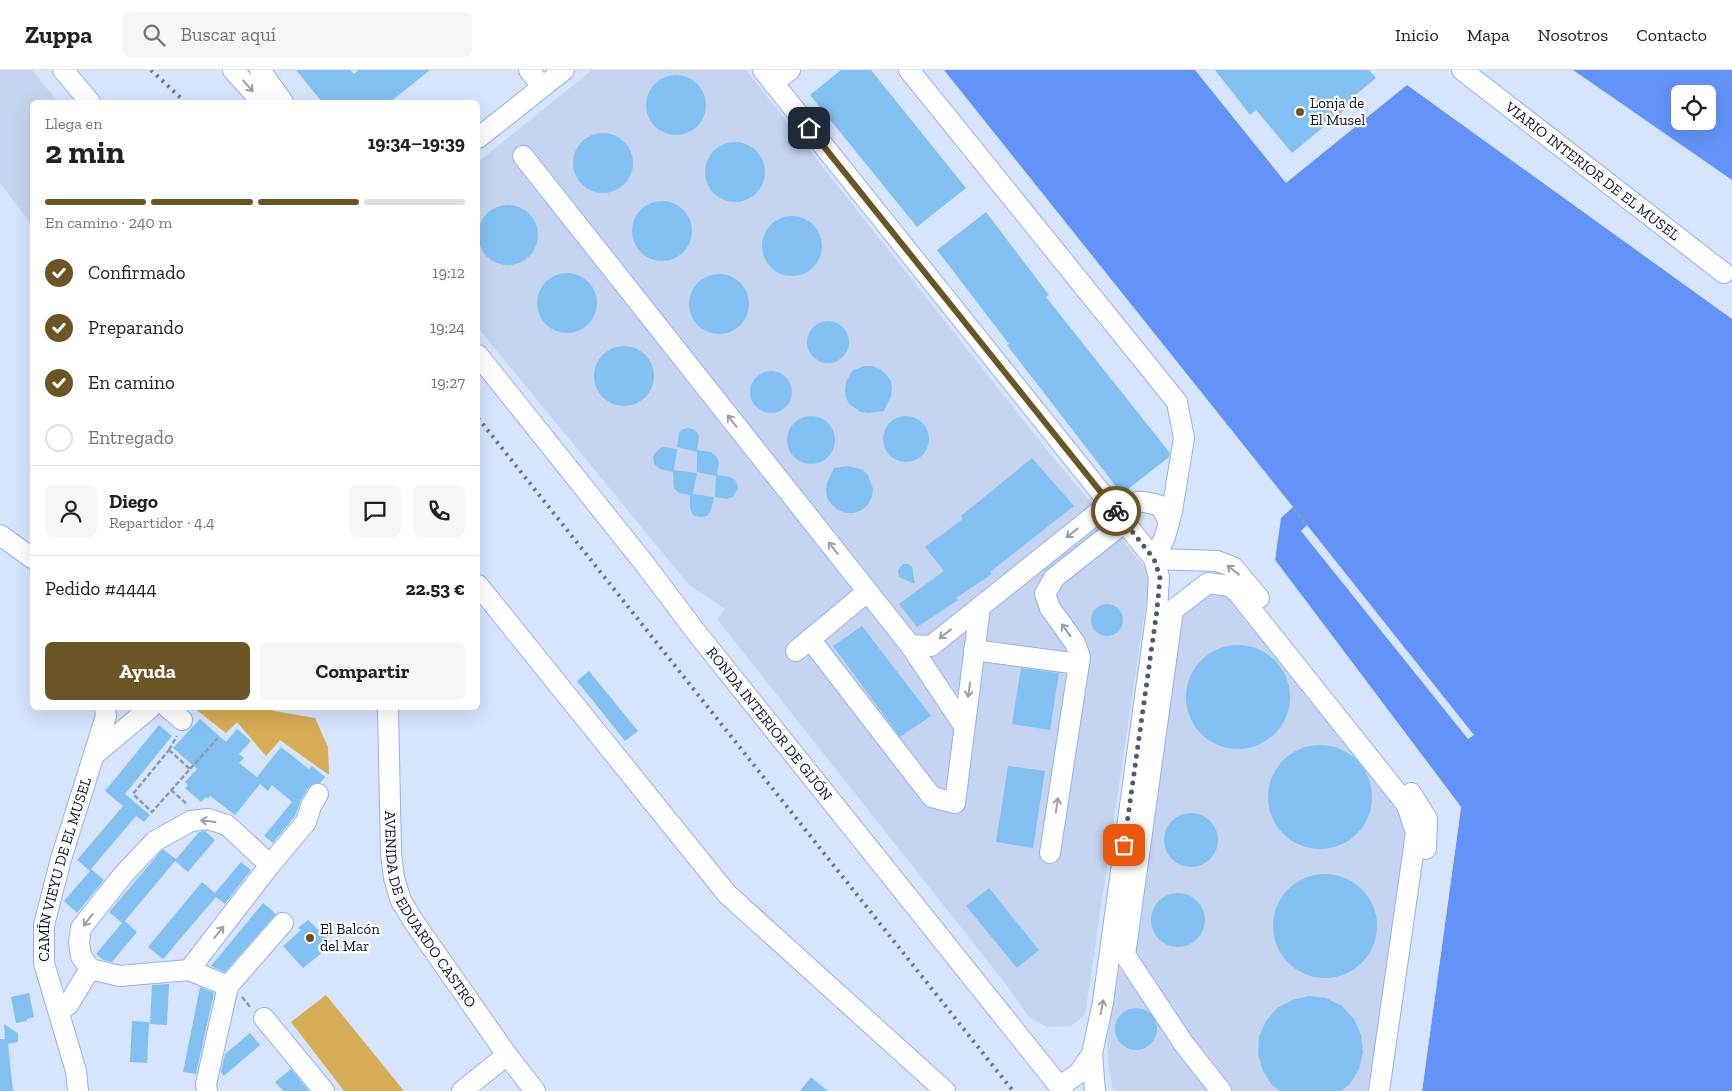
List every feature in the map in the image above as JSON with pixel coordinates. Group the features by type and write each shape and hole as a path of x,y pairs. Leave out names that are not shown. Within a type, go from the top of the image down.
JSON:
{"street":[{"path":"63,70 88,100"},
{"path":"233,70 260,100"},
{"path":"260,70 282,100"},
{"path":"529,70 542,87"},
{"path":"480,136 564,70"},
{"path":"790,70 768,76 1154,559 1160,577 1103,1002 1092,1054 1095,1091"},
{"path":"909,70 1177,402 1184,438 1169,523 1165,537 1154,559"},
{"name":"VIARIO INTERIOR DE EL MUSEL","path":"1462,70 1724,272"},
{"path":"522,156 910,645 964,726"},
{"name":"RONDA INTERIOR DE GIJÓN","path":"480,358 1062,1089"},
{"path":"910,645 931,646 1026,570 1130,503 1142,500 1161,506 1169,523"},
{"path":"1045,594 1054,578 1117,512"},
{"path":"0,535 30,557"},
{"path":"1154,559 1217,561 1233,567 1410,791 1427,819 1427,842 1391,1091"},
{"path":"1026,570 1045,594 1050,608 1075,643 1080,657 1050,853"},
{"path":"1221,1091 1184,1044 1125,956 1173,610 1208,582 1230,586 1238,593 1407,806 1416,833 1379,1091"},
{"path":"480,587 727,894 945,1091"},
{"path":"867,592 803,645 932,796 955,803 980,607"},
{"path":"974,650 1079,664"},
{"name":"CAMÍN VIEYU DE EL MUSEL","path":"78,1091 76,1071 44,963 44,925 59,867 106,716 105,710"},
{"path":"94,755 148,710"},
{"name":"AVENIDA DE EDUARDO CASTRO","path":"388,710 390,853 394,878 401,901 507,1055 535,1091"},
{"path":"188,970 306,822 311,806 318,794"},
{"path":"228,986 188,970 120,976 90,969 81,956 79,942 81,928 123,875 155,841 191,821 208,819 227,826 270,866"},
{"path":"207,1091 206,1084 228,986 283,922"},
{"path":"59,1012 68,1005 90,969"},
{"path":"264,1018 324,1091"},
{"path":"1062,1089 1079,1073 1092,1054"},
{"path":"462,1091 507,1055"}],"path":[{"path":"1294,508 1307,525"},
{"path":"190,769 169,750 133,794 152,812 218,738"},
{"path":"171,790 191,808 191,821"},
{"path":"228,986 235,987 255,1014 264,1018"}],"shaded area":[{"path":"0,70 32,70 56,100 30,100 30,222 0,183"},
{"path":"592,70 746,70 1043,445 1148,571 1148,590 1085,1015 1071,1026 1047,1027 1029,1017 1005,983 717,619 725,609 689,585 480,330 480,160"},
{"path":"1235,582 1413,801 1384,1091 1113,1091 1107,1043 1169,607"},
{"path":"197,710 272,710 315,718 328,747 329,775 280,740 266,756 237,722 226,733"},
{"path":"326,995 404,1091 344,1091 291,1022"}],"water":[{"path":"944,70 1195,70 1286,183 1407,85 1732,319 1732,1091 1422,1091 1461,807 1275,560 1281,518 1293,507"},
{"path":"1573,70 1732,70 1732,180"}],"pier":[{"path":"1307,525 1474,735 1468,739 1301,531"},
{"path":"1277,544 1275,560 1461,807 1422,1091 1420,1091 1458,808 1273,562 1274,546"}],"building":[{"path":"296,70 350,70 354,74 359,70 430,70 392,100 320,100"},
{"path":"841,70 871,70 966,188 917,227 810,95"},
{"name":"Lonja de El Musel","path":"1215,70 1369,70 1376,78 1352,98 1355,101 1292,153 1256,110 1250,115"},
{"path":"670,75 682,75 693,80 701,88 706,99 704,117 693,130 682,135 670,135 659,130 651,122 646,111 646,99 651,88 659,80"},
{"path":"597,133 609,133 620,138 628,146 633,157 631,175 620,188 609,193 597,193 586,188 578,180 573,169 573,157 578,146 586,138"},
{"path":"729,142 741,142 752,147 760,155 765,166 763,184 752,197 741,202 729,202 718,197 710,189 705,178 705,166 710,155 718,147"},
{"path":"656,201 668,201 679,206 687,214 692,225 690,243 679,256 668,261 656,261 645,256 637,248 632,237 632,225 637,214 645,206"},
{"path":"502,205 514,205 525,210 533,218 538,229 538,241 533,252 525,260 514,265 496,263 480,247 480,223 491,210"},
{"path":"986,212 1049,295 1046,297 1170,453 1169,457 1122,494 1007,345 1009,344 937,250"},
{"path":"786,216 798,216 809,221 817,229 822,240 820,258 809,271 798,276 786,276 775,271 767,263 762,252 762,240 767,229 775,221"},
{"path":"561,273 573,273 584,278 592,286 597,297 595,315 584,328 573,333 561,333 550,328 542,320 537,309 537,297 542,286 550,278"},
{"path":"713,274 725,274 736,279 744,287 749,298 747,316 736,329 725,334 713,334 702,329 694,321 689,310 689,298 694,287 702,279"},
{"path":"832,321 840,324 846,330 849,342 846,354 840,360 824,363 816,360 810,354 807,338 810,330 816,324"},
{"path":"618,346 630,346 641,351 649,359 654,370 652,388 641,401 630,406 618,406 607,401 599,393 594,382 594,370 599,359 607,351"},
{"path":"864,366 880,369 891,381 891,396 884,411 861,412 849,404 845,390 846,382 852,371"},
{"path":"775,371 783,374 789,380 792,392 789,404 783,410 767,413 759,410 753,404 750,388 753,380 759,374"},
{"path":"811,416 820,418 828,423 833,431 835,440 833,449 828,457 820,462 811,464 802,462 794,457 789,449 787,440 789,431 794,423 802,418"},
{"path":"901,416 911,416 923,422 928,430 928,448 923,456 915,461 901,462 893,459 886,452 883,444 883,434 886,426 893,419"},
{"path":"688,428 695,430 699,436 697,450 711,452 717,457 719,463 717,475 730,477 736,481 738,488 733,497 726,499 715,497 716,476 697,472 697,452 677,447 679,433 681,430"},
{"path":"664,447 677,449 674,470 697,473 693,494 714,497 711,510 707,516 693,515 690,508 690,495 679,493 674,488 673,472 660,469 654,464 653,457 655,453"},
{"path":"1032,458 1074,506 990,572 992,574 956,598 958,600 917,627 899,604 944,571 925,547 963,519 961,516"},
{"path":"849,466 863,470 868,475 873,489 872,497 868,504 862,510 854,513 838,510 827,498 826,490 834,468"},
{"path":"903,564 908,564 912,567 915,584 899,577 898,570"},
{"path":"1107,604 1119,608 1123,620 1119,632 1107,636 1095,632 1091,620 1095,608"},
{"path":"862,626 931,716 900,737 833,646"},
{"path":"1238,645 1258,649 1275,660 1286,677 1290,697 1286,717 1275,734 1258,745 1238,749 1218,745 1201,734 1190,717 1186,697 1190,677 1201,660 1218,649"},
{"path":"1021,668 1059,673 1050,730 1012,724"},
{"path":"589,671 638,731 625,741 577,681"},
{"path":"200,719 226,742 237,729 251,741 239,754 244,758 239,763 257,777 281,747 309,769 312,766 325,777 320,783 313,784 308,788 295,816 273,843 264,836 292,802 272,785 268,791 260,784 235,815 210,796 201,802 185,788 188,785 185,782 197,769 173,748"},
{"path":"159,725 172,736 125,794 150,815 144,822 136,816 91,869 104,880 77,913 64,901 90,871 77,860 123,806 105,791"},
{"path":"1320,745 1340,749 1357,760 1368,777 1372,797 1368,817 1357,834 1340,845 1320,849 1300,845 1283,834 1272,817 1268,797 1272,777 1283,760 1300,749"},
{"path":"1008,766 1045,771 1033,848 996,842"},
{"path":"1191,813 1201,815 1210,821 1216,830 1218,840 1216,850 1210,859 1201,865 1191,867 1181,865 1172,859 1166,850 1164,840 1166,830 1172,821 1181,815"},
{"path":"205,831 215,840 188,872 175,861 125,921 137,932 112,962 103,960 96,954 122,923 109,912 162,850 176,859 199,832"},
{"path":"241,862 251,870 225,904 216,897 163,959 148,947 202,882 215,893"},
{"path":"1325,874 1345,878 1362,889 1373,906 1377,926 1373,946 1362,963 1345,974 1325,978 1305,974 1288,963 1277,946 1273,926 1277,906 1288,889 1305,878"},
{"path":"989,888 1039,950 1017,968 966,906"},
{"path":"1173,893 1183,893 1197,901 1203,910 1205,920 1203,930 1197,939 1183,947 1173,947 1163,942 1156,935 1151,925 1151,915 1156,905 1163,898"},
{"path":"263,903 276,914 225,972 211,966"},
{"name":"El Balcón del Mar","path":"308,920 333,944 303,968 283,946 301,930 298,928"},
{"path":"169,984 167,1025 150,1024 152,985"},
{"path":"200,987 214,993 196,1074 183,1072"},
{"path":"29,993 34,1017 27,1019 27,1021 16,1023 11,997"},
{"path":"1309,996 1326,998 1342,1006 1354,1019 1361,1035 1363,1052 1359,1069 1350,1084 1341,1091 1280,1091 1272,1085 1263,1071 1258,1054 1259,1037 1266,1021 1277,1008 1292,1000"},
{"path":"1132,1008 1140,1008 1151,1014 1157,1029 1151,1044 1140,1050 1132,1050 1121,1044 1115,1033 1115,1025 1121,1014"},
{"path":"132,1021 149,1022 147,1063 130,1062"},
{"path":"4,1024 18,1033 18,1042 8,1044 13,1091 0,1091 0,1039 5,1039"},
{"path":"250,1033 260,1045 224,1076 221,1072 225,1054"},
{"path":"291,1069 309,1091 283,1091 275,1082"},
{"path":"811,1077 828,1091 800,1091"}],"railway":[{"path":"151,70 183,100"},
{"path":"480,421 1013,1091"}],"way so far":[{"path":"1116,511 1154,559 1160,577 1124,845"}],"place":[{"name":"Lonja de El Musel","path":"1300,112"},
{"name":"El Balcón del Mar","path":"310,938"}],"route":[{"path":"809,128 1116,511"}]}
